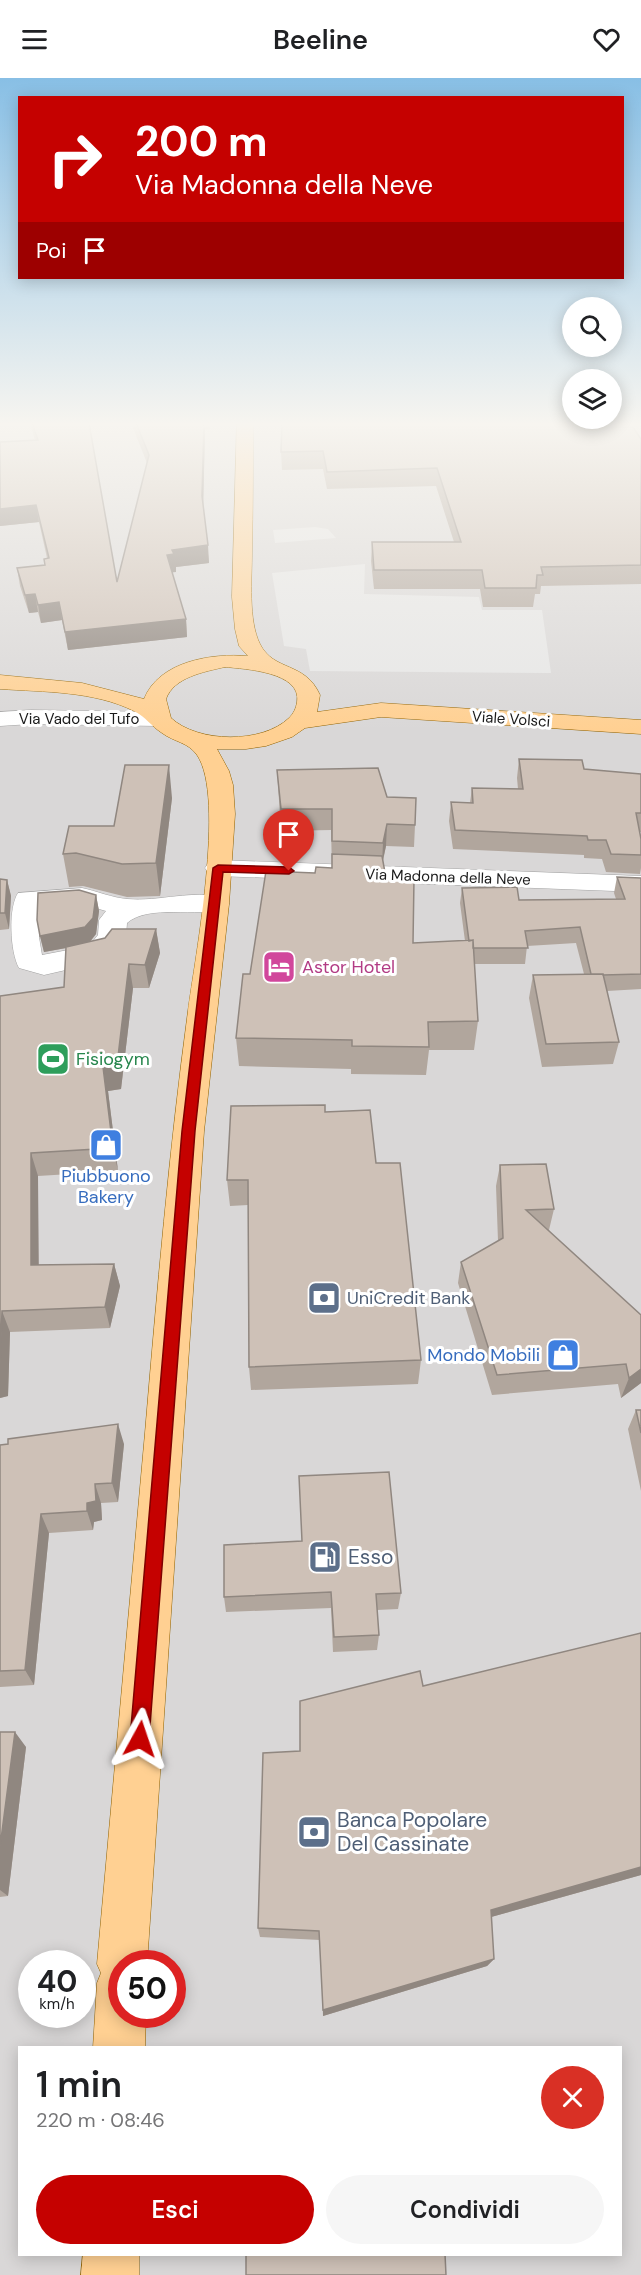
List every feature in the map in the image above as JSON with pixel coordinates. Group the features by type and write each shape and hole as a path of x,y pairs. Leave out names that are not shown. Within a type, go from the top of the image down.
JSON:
{"main road":[{"path":"243,526 242,597 245,628 250,646 267,665"},
{"path":"204,664 222,649 233,630 236,612 242,597"},
{"path":"63,689 124,686 171,678 204,664 225,661 267,665"},
{"name":"Viale Volsci","path":"267,665 345,701 381,710"},
{"path":"294,676 308,694 309,704 305,714 297,723"},
{"path":"158,717 154,705 158,691 171,678"},
{"path":"0,682 100,693 133,701 158,717 172,731 194,739 226,743 267,738"},
{"name":"Viale Volsci","path":"267,738 297,723 339,714 381,710 641,727"},
{"path":"223,814 236,771 251,751 267,738"},
{"path":"123,1950 188,1131 216,904 223,814 218,771 207,751 194,739"},
{"path":"119,2046 120,2028"},
{"path":"110,2275 111,2256"}],"street":[{"name":"Via Vado del Tufo","path":"0,719 158,717"},
{"name":"Via Madonna della Neve","path":"218,868 641,884"},
{"path":"127,908 113,920 112,936 99,953 68,962 44,966 29,961 12,938 27,899 82,896 127,908 171,904 216,904"}],"shaded area":[{"path":"0,526 641,526 641,2275 0,2275"},
{"path":"315,527 328,529 336,538 275,543 273,530"},
{"path":"365,564 364,594 479,597 482,610 542,610 551,673 310,671 306,649 284,646 272,573"}],"building":[{"path":"41,526 107,526 117,582 131,526 206,526 208,545 172,550 174,554 167,555 186,619 65,632 59,602 38,605 35,594 25,595 17,568 45,565 44,559 49,558"},
{"path":"456,526 641,526 641,565 541,567 543,575 537,575 536,588 485,588 482,570 374,570 372,542 461,542"},
{"path":"519,759 582,760 584,769 641,774 641,813 636,813 641,839 641,855 611,854 606,840 588,840 587,836 455,830 451,802 473,803 472,788 523,789"},
{"path":"125,765 169,765 156,863 122,864 76,853 63,854 69,826 114,826"},
{"path":"378,768 387,797 416,798 415,825 387,824 383,843 332,841 332,809 281,809 277,770"},
{"path":"332,854 382,856 386,878 414,879 413,943 473,940 478,1021 428,1022 429,1047 352,1046 352,1040 236,1038 243,974 250,974 266,871 315,873 316,867 332,868"},
{"path":"617,877 641,878 641,974 591,974 580,927 525,931 528,948 473,948 473,940 469,941 462,888 517,887 519,900 625,899"},
{"path":"0,879 7,880 5,913 0,913"},
{"path":"79,890 96,895 93,918 85,927 40,936 37,920 38,893"},
{"path":"112,929 156,929 145,965 129,964 117,1065 103,1067 113,1148 31,1153 31,1265 114,1264 105,1307 2,1311 0,1365 0,996 64,987 66,947 105,938"},
{"path":"603,974 619,1042 546,1044 533,975"},
{"path":"325,1105 325,1112 370,1110 376,1163 400,1163 421,1360 249,1367 248,1180 227,1180 231,1106"},
{"path":"546,1164 554,1209 526,1210 641,1315 641,1369 629,1378 626,1364 497,1375 461,1262 503,1238 500,1165"},
{"path":"636,1410 641,1410 641,1433"},
{"path":"118,1424 112,1483 95,1484 96,1501 87,1503 87,1511 41,1514 25,1670 0,1671 0,1445 8,1444 8,1439"},
{"path":"389,1472 401,1593 376,1594 379,1635 334,1637 331,1592 224,1597 224,1545 302,1541 299,1476"},
{"path":"641,1633 641,1867 491,1910 494,1959 323,2010 319,1931 258,1928 263,1753 300,1751 300,1701 420,1671 423,1686"},
{"path":"0,1732 15,1732 0,1847"},
{"path":"246,2256 445,2256 446,2275 246,2275"}],"place":[{"name":"Astor Hotel","path":"279,967"},
{"name":"Fisiogym","path":"53,1059"},
{"name":"Piubbuono Bakery","path":"106,1145"},
{"name":"UniCredit Bank","path":"324,1298"},
{"name":"Mondo Mobili","path":"563,1355"},
{"name":"Esso","path":"325,1557"},
{"name":"Banca Popolare Del Cassinate","path":"314,1832"}],"route":[{"path":"140,1739 188,1131 216,904 218,868 289,871"}]}
